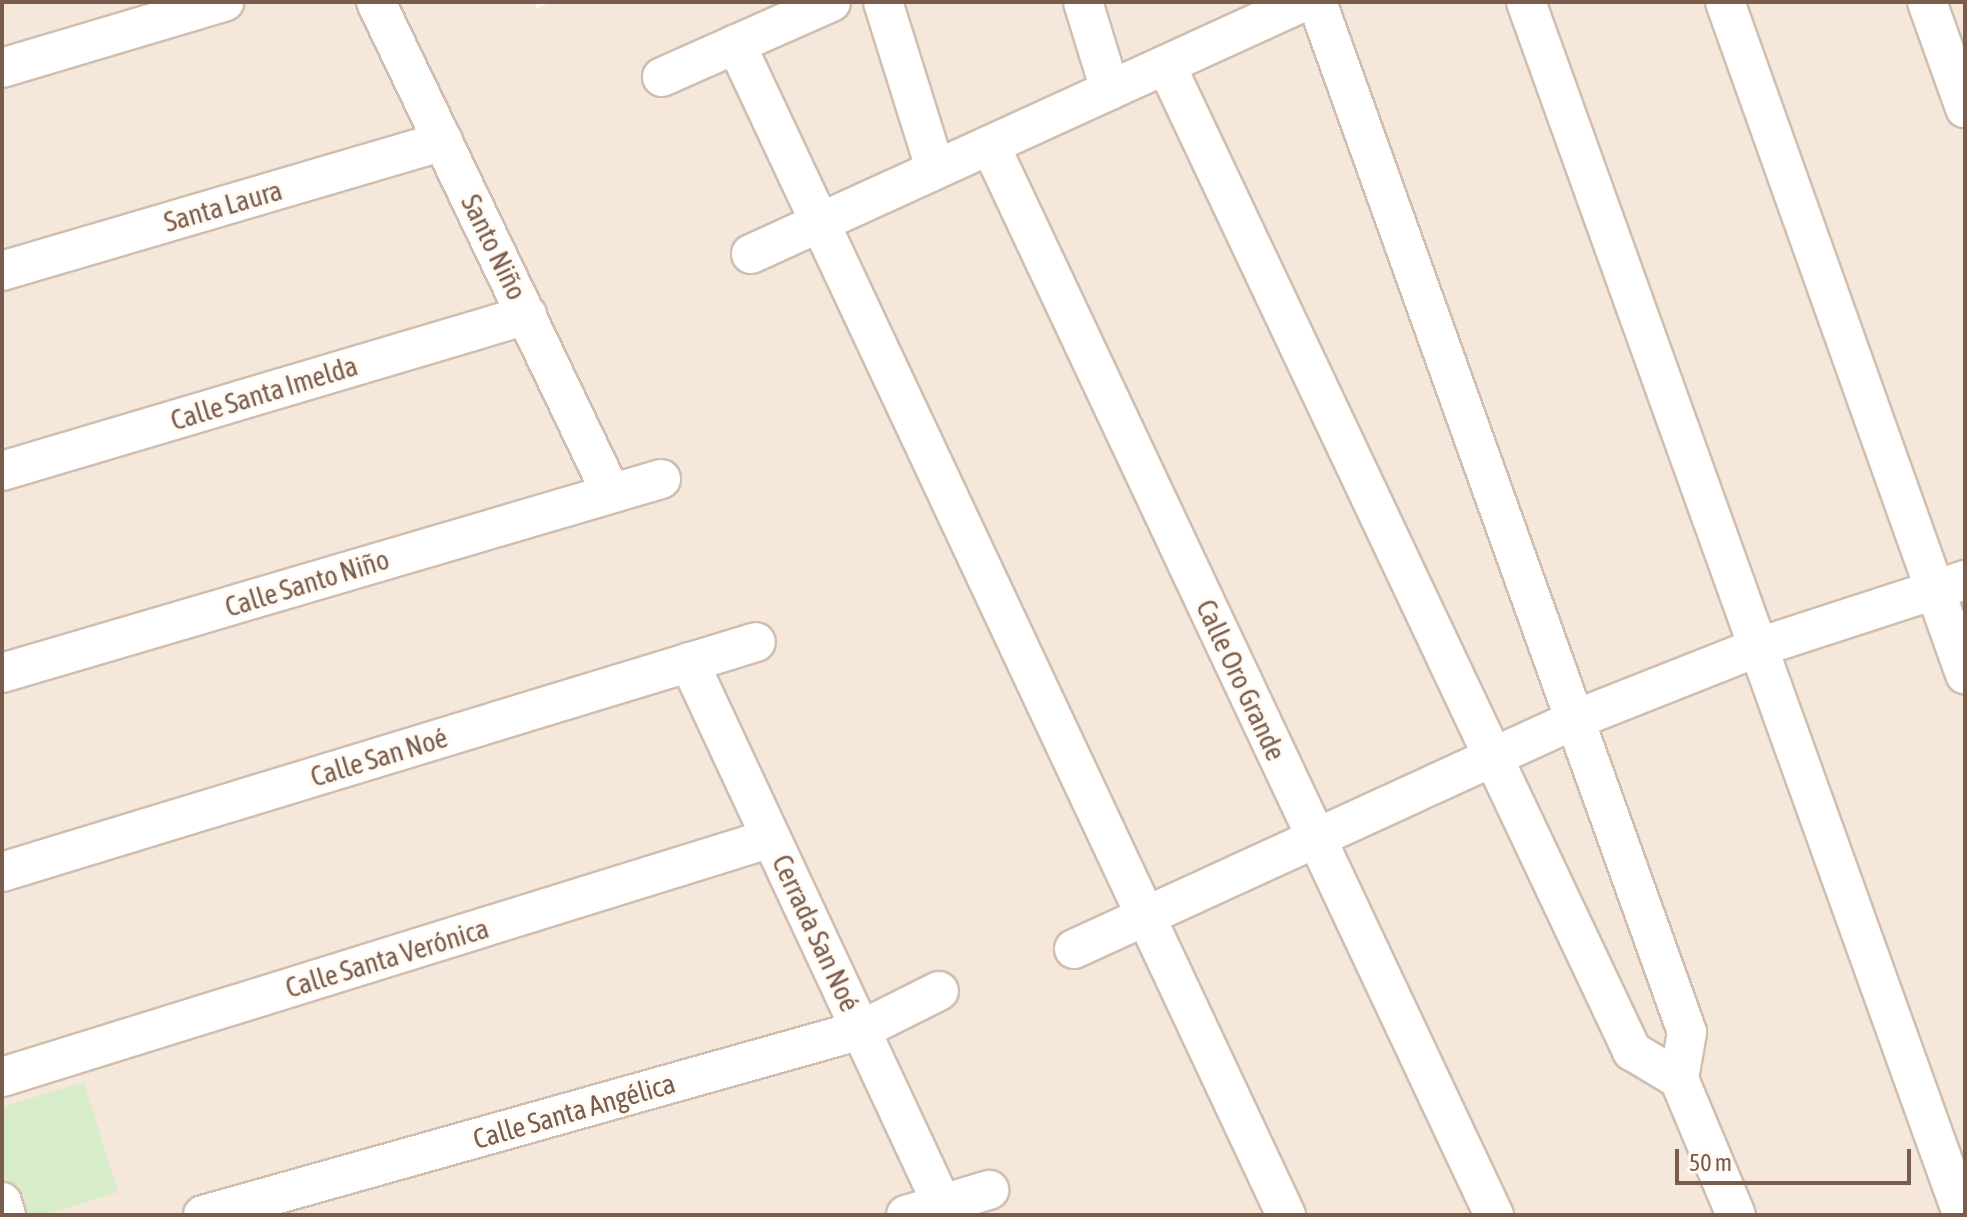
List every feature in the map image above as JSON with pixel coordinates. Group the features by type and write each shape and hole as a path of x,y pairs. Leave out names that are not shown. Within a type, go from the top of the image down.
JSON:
{"street":[{"path":"2,68 224,2"},
{"name":"Santo Niño","path":"376,2 611,493"},
{"path":"662,77 831,2"},
{"path":"883,2 935,168"},
{"path":"1083,2 1110,90"},
{"path":"1317,2 1687,1032 1679,1079 1736,1215"},
{"path":"1526,2 1756,648 1963,1214"},
{"path":"1725,2 1950,586 1965,674"},
{"path":"1927,2 1965,108"},
{"path":"751,254 1166,65 1285,6"},
{"path":"736,44 1149,914 1286,1215"},
{"path":"1166,65 1490,759 1632,1051 1679,1079"},
{"name":"Santa Laura","path":"2,271 443,141"},
{"name":"Calle Oro Grande","path":"990,145 1494,1215"},
{"name":"Calle Santa Imelda","path":"2,471 527,315"},
{"name":"Calle Santo Niño","path":"2,673 661,479"},
{"path":"1074,949 1574,720 1756,648 1950,586"},
{"name":"Calle San Noé","path":"2,872 756,642"},
{"name":"Cerrada San Noé","path":"689,662 942,1204"},
{"name":"Calle Santa Verónica","path":"2,1077 771,838"},
{"name":"Calle Santa Angélica","path":"203,1215 861,1030 939,991"},
{"path":"906,1215 989,1190"},
{"path":"2,1202 6,1215"}],"shaded area":[{"path":"2,2 534,2 537,9 552,2 1965,2 1965,1215 2,1215"}],"green space":[{"path":"84,1082 118,1192 44,1215 14,1215 2,1175 2,1107"}]}
